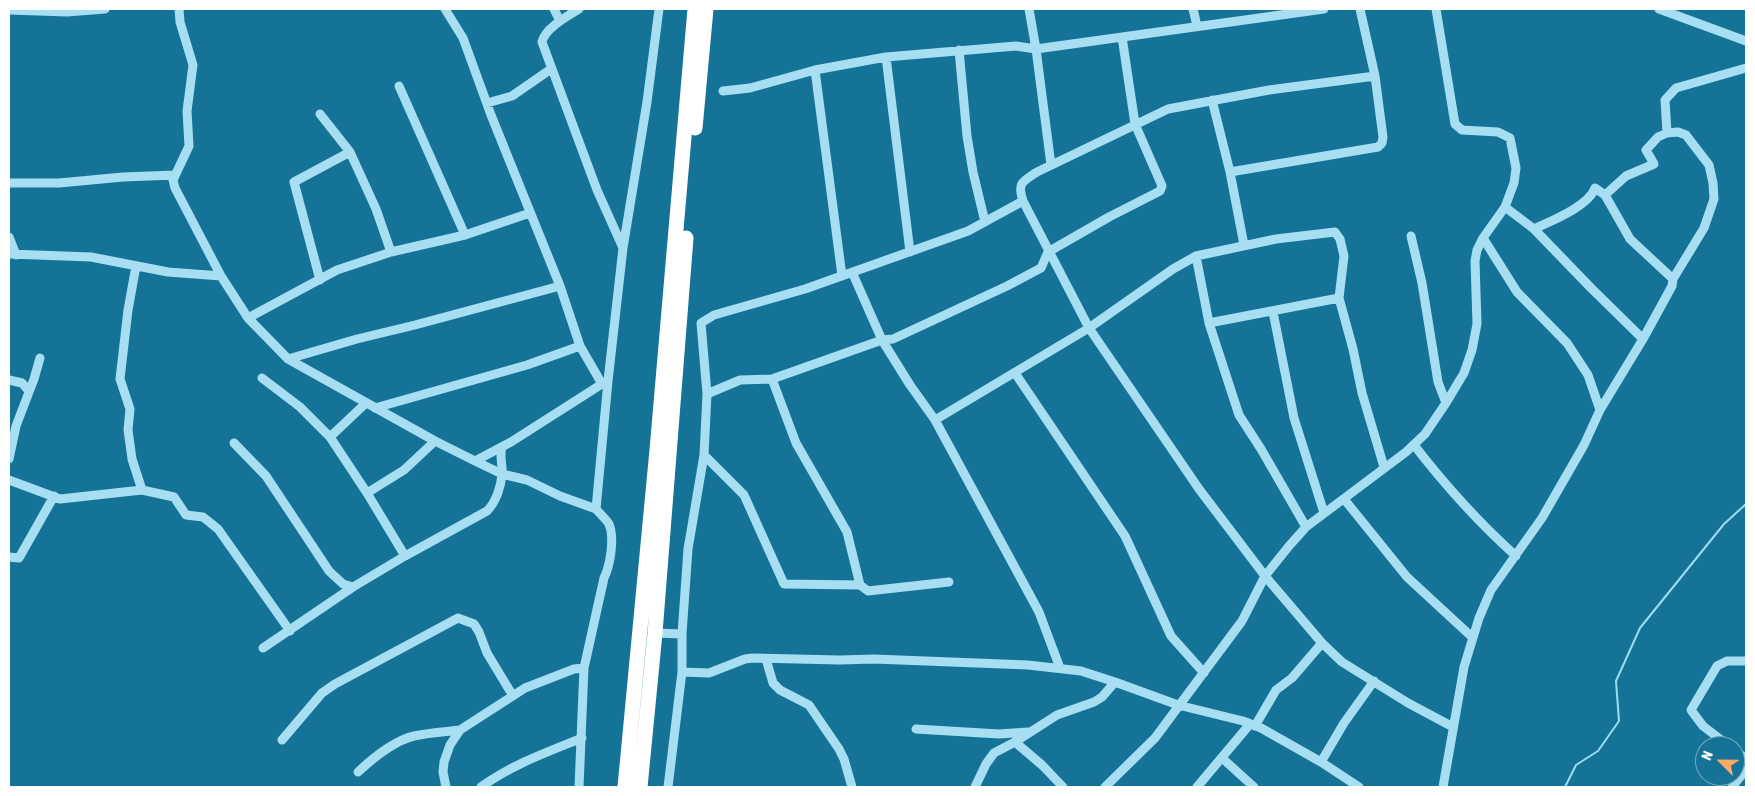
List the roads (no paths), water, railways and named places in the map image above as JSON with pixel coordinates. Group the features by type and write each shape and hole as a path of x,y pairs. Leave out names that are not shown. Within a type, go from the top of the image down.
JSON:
{"highway":[{"path":"625,787 656,460 695,9"},
{"path":"640,787 655,633 706,9"}],"street":[{"path":"9,10 67,12 105,9"},
{"path":"179,9 180,22 193,65 187,110 189,146 173,180 175,188 221,276 248,318 288,360 475,461 502,474 527,480 560,496 596,509 609,524 611,534 610,566 604,578 584,668 579,787"},
{"path":"445,9 462,38 560,286 580,346 605,382"},
{"path":"554,9 560,21"},
{"path":"580,9 560,21 544,35 542,42 598,190 623,248"},
{"path":"596,509 605,382 659,9"},
{"path":"1029,9 1051,165"},
{"path":"1193,9 1197,26"},
{"path":"723,91 750,88 815,70 886,57 1016,46 1036,49 1197,26 1268,13 1324,9"},
{"path":"1230,172 1378,147 1382,143 1384,137 1375,76 1360,9"},
{"path":"1105,787 1151,743 1248,611 1265,576 1306,527 1414,445 1425,434 1464,373 1472,350 1477,324 1475,261 1477,250 1505,207 1512,189 1516,168 1510,138 1498,132 1462,130 1455,124 1436,9"},
{"path":"1659,9 1746,39"},
{"path":"707,394 740,380 772,378 882,340 893,339 1041,268 1048,252 1109,217 1160,191 1162,186 1135,124 1122,36"},
{"path":"959,50 967,136 973,172 985,222"},
{"path":"886,57 910,252"},
{"path":"1667,133 1665,100 1676,88 1746,68"},
{"path":"487,103 512,96 551,69"},
{"path":"815,70 842,276"},
{"path":"1375,76 1270,90 1168,109 1051,165 1022,182 1019,190 1048,252 1089,328 1199,489 1265,576 1322,643 1342,662 1408,703 1452,727"},
{"path":"399,86 465,235"},
{"path":"1212,100 1230,172 1244,245"},
{"path":"320,114 350,152 376,209 391,252"},
{"path":"1443,787 1464,667 1472,637 1491,590 1542,518 1575,461 1600,410 1643,339 1672,286 1673,279 1704,228 1714,199 1709,165 1686,135 1678,132 1667,133 1658,137 1646,150 1654,164 1626,176 1605,195"},
{"path":"320,280 294,182 350,152"},
{"path":"9,184 59,183 123,176 175,175"},
{"path":"1534,229 1560,218 1593,195 1595,188 1605,195 1630,239 1673,279"},
{"path":"668,787 682,672 682,634 688,549 704,455 707,394 701,323 714,315 805,289 968,231 1023,201"},
{"path":"1505,207 1534,229 1643,339"},
{"path":"248,318 337,270 391,252 465,235 530,213"},
{"path":"935,420 1089,328 1173,269 1196,256 1276,239 1335,232 1340,238 1344,256 1339,298 1362,393 1384,467"},
{"path":"1411,236 1422,283 1438,382 1446,403"},
{"path":"9,237 12,255 91,258 168,272 221,276"},
{"path":"1484,238 1517,292 1566,343 1588,375 1600,410"},
{"path":"1196,256 1209,323 1239,415 1306,527"},
{"path":"136,266 128,310 120,379 130,409 128,430 132,459 142,490"},
{"path":"852,272 882,340 910,385 935,420 1039,612 1060,668"},
{"path":"288,360 356,339 560,286"},
{"path":"1209,323 1339,298"},
{"path":"1273,312 1294,418 1324,513"},
{"path":"375,408 527,364 580,346"},
{"path":"9,459 16,426 30,391 40,358"},
{"path":"1016,373 1125,536 1171,636 1204,673"},
{"path":"262,378 300,407 330,437 406,556"},
{"path":"772,378 796,443 847,532 860,585"},
{"path":"9,380 22,383 30,391"},
{"path":"475,461 502,447 605,382"},
{"path":"330,437 366,403"},
{"path":"367,493 404,470 435,441"},
{"path":"234,443 266,476 329,571 343,584 353,588"},
{"path":"1414,445 1440,479 1479,522 1516,556"},
{"path":"263,648 353,588 487,510 497,497 502,474 500,455 502,447"},
{"path":"704,455 744,495 784,584 860,585 868,591 949,582"},
{"path":"9,480 60,499 142,490 174,497 186,515 203,517 218,528 290,631"},
{"path":"9,557 19,558 54,496"},
{"path":"1344,499 1407,577 1472,637"},
{"path":"282,740 322,693 334,684 458,618 474,624 479,632 486,653 513,696"},
{"path":"655,633 682,634"},
{"path":"1198,787 1253,725 1276,690 1292,678 1322,643"},
{"path":"682,672 709,674 745,659 874,659 1028,665 1081,671 1178,705 1253,725 1321,762 1359,787"},
{"path":"766,659 774,683 780,690 809,706 839,748 852,787"},
{"path":"1716,736 1703,726 1691,710 1717,666 1727,661 1746,661"},
{"path":"446,787 443,772 444,762 450,745 460,730 525,688 574,669 584,668"},
{"path":"1321,762 1344,723 1374,681"},
{"path":"975,787 990,757 994,753 1057,715 1094,702 1102,697 1115,682"},
{"path":"916,729 999,734 1028,732"},
{"path":"358,772 368,762 398,742 413,736 460,730"},
{"path":"481,787 494,778 539,755 582,738"},
{"path":"1015,742 1042,765 1063,787"},
{"path":"1222,758 1254,787"},
{"path":"1732,787 1746,770"}],"waterway":[{"path":"1565,787 1576,765 1598,751 1619,721 1616,681 1640,628 1724,524 1746,504"}]}
